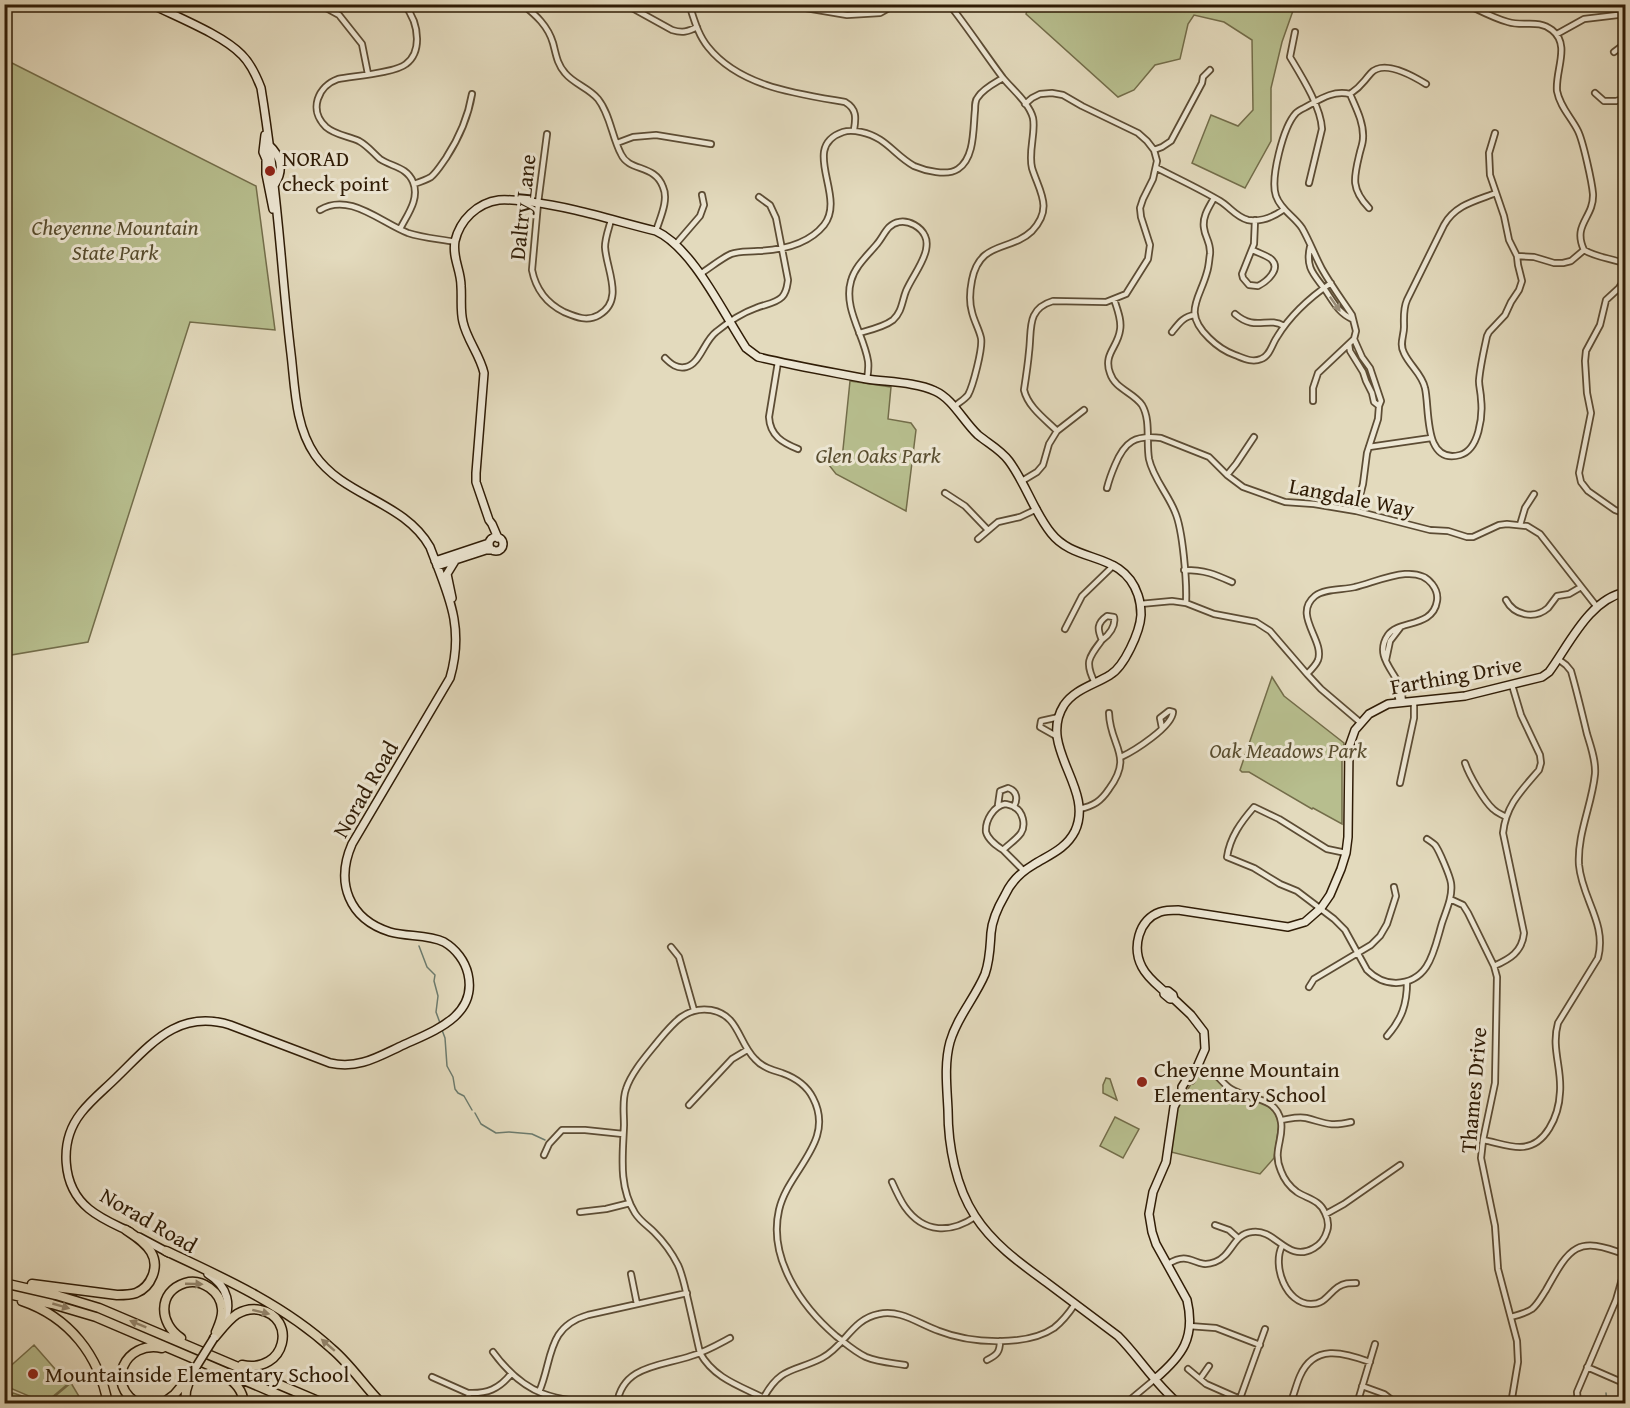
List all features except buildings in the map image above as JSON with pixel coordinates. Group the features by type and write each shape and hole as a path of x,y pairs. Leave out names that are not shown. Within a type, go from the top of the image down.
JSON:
{"highway":[{"path":"4,1282 117,1295 139,1292 151,1279 154,1272 154,1258 144,1243 126,1230"},
{"path":"166,1251 209,1271 292,1316 334,1350 382,1404"},
{"path":"4,1282 83,1303 211,1354 325,1404"},
{"path":"198,1349 171,1331 165,1320 164,1307 174,1289 191,1282 203,1284 214,1292 222,1309 214,1338"},
{"path":"4,1295 84,1313 300,1404"},
{"path":"4,1295 38,1307 70,1329 84,1344 95,1363 108,1404"},
{"path":"211,1354 248,1366 266,1364 279,1352 282,1339 281,1327 274,1317 254,1309 232,1317 214,1338"},
{"path":"139,1404 129,1397 121,1376 123,1365 132,1354 143,1348 156,1347 194,1358"},
{"path":"206,1363 234,1382 242,1394 244,1404"},
{"path":"162,1404 174,1395 191,1374"},
{"path":"185,1404 191,1374"}],"street":[{"name":"Norad Road","path":"151,4 235,49 243,56 256,75 261,88 275,184 295,393 303,431 315,455 334,476 393,509 413,525 425,539 454,615 457,646 450,678 352,844 347,856 345,878 351,901 358,913 368,922 391,932 437,939 460,957 466,966 469,978 469,990 461,1011 455,1018 372,1060 350,1066 330,1063 231,1024 217,1021 191,1022 168,1030 85,1108 73,1125 66,1153 67,1167 76,1193 91,1210 212,1276 224,1289 228,1300 228,1312 224,1323 173,1404"},
{"path":"319,4 339,15 362,44 368,74"},
{"path":"400,230 415,194 414,184 409,174 378,158 367,146 358,141 326,128 320,121 317,106 323,88 331,81 401,67 411,60 415,51 417,31 409,10 404,4"},
{"path":"522,4 547,29 557,60 565,74 593,94 601,104 623,158 633,165 652,172 664,187 664,203 656,231"},
{"path":"625,4 672,30 688,32 697,27"},
{"path":"689,4 701,36 718,57 737,71 775,87 845,102 850,105 855,114 854,130"},
{"path":"782,4 847,15 880,13 896,4"},
{"path":"1466,4 1509,23 1545,25 1557,34 1562,49 1557,72 1558,94 1564,111 1580,136 1592,190 1591,206 1579,235 1584,250 1599,257 1615,259 1626,264"},
{"path":"949,5 1030,111 1034,120 1032,165 1044,201 1038,223 1031,232 1021,239 995,248 983,256 976,265 970,295 972,312 982,340 981,352 968,394 954,407"},
{"path":"1557,34 1584,19 1626,14"},
{"path":"1295,32 1290,57 1314,102 1323,129 1309,183"},
{"path":"1614,52 1626,46"},
{"path":"1352,320 1353,315 1310,247 1300,225 1282,207 1276,197 1274,185 1277,161 1287,129 1296,112 1331,94 1340,92 1350,94 1361,87 1377,69 1387,68 1401,71 1426,84"},
{"path":"1154,150 1171,141 1203,77 1210,70"},
{"path":"700,274 731,254 797,245 816,233 825,224 829,214 831,192 824,167 823,153 827,143 843,132 854,130 881,139 903,159 927,171 940,173 959,169 970,152 976,99 982,92 1004,78"},
{"path":"1595,93 1604,101 1626,99"},
{"path":"414,184 430,178 448,155 461,132 472,94"},
{"path":"1026,104 1040,94 1063,95 1138,133 1154,150 1157,161 1153,179 1140,208 1150,245 1148,259 1126,294 1106,302 1053,301 1040,308 1032,319 1024,390 1031,405 1057,431"},
{"path":"1350,94 1361,119 1363,138 1356,168 1355,188 1359,198 1369,208"},
{"name":"Norad Road","path":"265,114 263,152 282,262"},
{"path":"1495,133 1488,160 1490,174 1504,216 1509,240 1517,256 1522,281 1520,290 1502,320 1489,332 1486,341 1480,378 1482,404 1476,441 1466,452 1456,456 1439,451 1431,438 1425,387 1401,347 1404,305 1450,215 1463,206 1496,193"},
{"name":"Daltry Lane","path":"547,134 532,262 534,280 549,303 576,317 593,318 602,314 609,306 613,296 613,286 605,247 611,220"},
{"path":"617,143 633,137 656,135 711,144"},
{"path":"1156,168 1223,203 1238,216 1255,220 1269,217 1282,207"},
{"path":"675,245 700,216 704,205 702,195"},
{"path":"665,358 673,365 680,367 694,363 707,341 715,333 755,308 783,297 788,279 776,218 770,205 759,197"},
{"path":"1214,198 1203,221 1210,252 1208,271 1196,298 1195,315 1201,330 1218,346 1248,360 1261,360 1266,356 1284,326 1306,301 1331,282"},
{"path":"493,543 489,520 476,482 484,373 462,322 462,285 455,261 455,242 461,227 474,210 500,200 552,205 656,231 663,235 689,259 746,348 758,357 929,389 941,394 975,432 1004,455 1022,481 1052,535 1059,542 1081,554 1114,565 1132,582 1140,604 1140,624 1122,664 1111,675 1076,693 1064,706 1059,717 1056,736 1058,746 1077,794 1079,809 1076,828 1066,844 1058,851 1024,871 1010,887 996,913 991,934 990,956 985,973 950,1040 948,1125 960,1184 975,1217 1013,1257 1118,1336 1162,1389 1179,1404"},
{"path":"320,210 327,206 348,205 411,234 455,242"},
{"path":"1253,250 1271,259 1275,265 1271,275 1258,286 1249,285 1242,274 1253,250 1255,220"},
{"path":"859,333 888,324 901,310 907,290 927,245 922,231 909,222 891,225 855,271 851,281 849,301 859,333 868,359 867,379"},
{"path":"1310,247 1309,254 1314,277 1324,287 1339,311 1356,325 1354,339 1318,373 1313,388 1313,401"},
{"path":"1517,256 1563,263 1571,261 1584,250"},
{"path":"1626,277 1619,288 1606,300 1600,325 1586,351 1587,393 1591,413 1578,473 1588,491 1615,510 1626,514"},
{"path":"1114,299 1120,330 1107,362 1109,372 1117,385 1135,397 1145,412 1149,459 1179,524 1186,603"},
{"path":"1235,314 1254,324 1273,322 1284,326"},
{"path":"1172,332 1182,319 1195,315"},
{"path":"1354,339 1370,368 1381,401 1356,511"},
{"path":"1348,344 1355,361 1363,372 1374,402 1379,406"},
{"path":"1355,361 1362,357"},
{"path":"778,362 770,424 777,438 798,449"},
{"path":"4,377 4,390"},
{"path":"1022,481 1044,465 1049,444 1057,431 1084,410"},
{"path":"1107,488 1122,450 1133,440 1147,437"},
{"name":"Langdale Way","path":"1147,437 1161,438 1209,457 1243,487 1285,502 1356,511 1467,537 1499,525 1520,525"},
{"path":"1227,475 1254,437"},
{"path":"1369,447 1431,438"},
{"path":"945,493 965,506 988,531"},
{"path":"1534,494 1520,525 1540,534 1597,607"},
{"path":"978,539 998,522 1014,519 1037,509"},
{"path":"436,563 493,543"},
{"path":"436,563 455,560 486,550 493,543"},
{"path":"454,615 447,574 455,560"},
{"path":"1065,629 1082,596 1114,565"},
{"path":"1184,570 1210,572 1233,582"},
{"path":"1307,674 1319,658 1307,617 1311,602 1316,595 1353,588 1405,573 1421,576 1434,585 1438,600 1435,608 1424,619 1391,631 1385,640 1383,651 1384,658 1395,680 1399,683 1401,702"},
{"path":"1506,600 1513,610 1532,615 1546,609 1557,596 1581,587"},
{"name":"Farthing Drive","path":"1361,723 1378,708 1401,702 1465,696 1542,677 1549,672 1597,607 1609,597 1626,592"},
{"path":"1125,1404 1179,1356 1190,1326 1187,1300 1156,1244 1149,1214 1153,1192 1166,1161 1172,1113 1182,1091 1191,1081 1205,1049 1203,1032 1191,1015 1174,999 1171,993 1164,991 1146,974 1137,954 1140,932 1148,920 1161,911 1178,910 1288,927 1305,922 1321,908 1336,882 1346,853 1349,747 1355,730 1361,723 1322,689 1275,636 1264,627 1247,620 1214,614 1186,603 1172,601 1140,604"},
{"path":"1095,683 1089,671 1089,658 1114,625 1114,617 1107,616 1100,623 1098,632 1102,640"},
{"path":"1483,1140 1519,1147 1538,1142 1545,1136 1558,1106 1560,1092 1555,1033 1558,1023 1598,958 1601,948 1599,930 1582,879 1579,858 1594,781 1594,761 1571,671 1558,659"},
{"path":"1494,966 1513,956 1521,945 1524,933 1503,833 1506,817 1509,807 1539,770 1541,763 1540,755 1521,715 1512,686"},
{"path":"1400,783 1414,718 1414,701"},
{"path":"1079,809 1092,806 1102,798 1119,774 1121,757 1108,714"},
{"path":"1056,736 1040,727 1041,721 1059,717"},
{"path":"1121,757 1134,751 1162,729"},
{"path":"1465,763 1468,772 1490,806 1506,817"},
{"path":"1014,806 1017,798 1012,789 1000,791 998,805 988,821 986,832 990,840 1004,850 1024,871"},
{"path":"998,805 1014,806 1024,821 1020,835 1004,850"},
{"path":"1346,853 1327,849 1279,819 1254,807 1241,822 1231,842 1227,857 1254,868 1280,884 1297,891 1321,908 1340,924 1367,970 1380,980 1390,983 1407,982 1424,970 1431,958 1452,889 1450,877 1435,845 1427,839"},
{"path":"1310,987 1314,979 1377,940 1384,930 1396,896 1394,887"},
{"name":"Thames Drive","path":"1450,898 1463,905 1494,966 1497,977 1495,1083 1481,1158 1495,1226 1497,1269 1517,1341 1518,1362 1511,1404"},
{"path":"671,947 678,957 694,1010"},
{"path":"1387,1036 1404,1009 1407,982"},
{"path":"775,1404 717,1374 700,1353 683,1278 670,1251 639,1218 630,1203 623,1176 626,1089 670,1028 685,1014 694,1010 709,1010 726,1017 736,1027 747,1050 762,1065 792,1077 800,1082 812,1096 817,1108 819,1123 817,1137 812,1149 783,1194 777,1218 777,1234 783,1260 794,1287 816,1316 842,1341 866,1357 905,1365"},
{"path":"689,1105 732,1059 747,1050"},
{"path":"1168,1264 1185,1257 1201,1263 1214,1263 1225,1256 1238,1238 1250,1232 1262,1232 1282,1246 1298,1252 1315,1248 1327,1232 1328,1220 1318,1202 1297,1192 1285,1180 1280,1170 1277,1154 1282,1128 1281,1120 1273,1106 1269,1102 1233,1090 1198,1065"},
{"path":"1281,1120 1299,1118 1329,1125 1351,1122"},
{"path":"544,1155 549,1144 562,1130 623,1134"},
{"path":"1326,1214 1400,1165"},
{"path":"892,1182 906,1208 925,1224 936,1228 949,1228 964,1224 975,1217"},
{"path":"580,1212 630,1203"},
{"path":"1215,1225 1229,1230 1238,1238"},
{"path":"1511,1317 1526,1312 1536,1305 1564,1259 1578,1248 1590,1245 1601,1246 1626,1255"},
{"path":"1282,1246 1277,1258 1280,1276 1291,1293 1305,1304 1320,1303 1341,1285 1356,1283"},
{"path":"1578,1404 1577,1392 1613,1309 1626,1266"},
{"path":"631,1274 637,1304"},
{"path":"539,1392 546,1375 552,1347 566,1327 582,1317 687,1293"},
{"path":"764,1397 772,1383 780,1376 832,1352 861,1321 873,1316 885,1313 903,1316 951,1335 974,1340 1000,1341 1035,1336 1049,1331 1065,1318 1075,1304"},
{"path":"1190,1326 1216,1328 1260,1345"},
{"path":"1188,1369 1212,1387 1239,1401 1265,1329"},
{"path":"617,1404 622,1388 632,1375 700,1353 730,1338"},
{"path":"987,1360 997,1355 1000,1341"},
{"path":"1357,1404 1375,1344"},
{"path":"493,1352 511,1374 524,1385 539,1392 558,1398 606,1404"},
{"path":"1290,1404 1300,1376 1312,1360 1320,1355 1331,1352 1350,1354 1370,1362"},
{"path":"1200,1378 1209,1366"},
{"path":"1587,1367 1626,1384"},
{"path":"432,1377 458,1390 481,1394 502,1384 511,1374"},
{"path":"1362,1386 1384,1394 1397,1404"},
{"path":"468,1393 470,1404"}],"green space":[{"path":"1029,5 1295,5 1282,42 1271,88 1271,141 1245,188 1192,163 1211,115 1238,126 1253,110 1252,40 1224,22 1194,15 1188,24 1180,59 1155,65 1134,90 1118,97 1026,14"},
{"name":"Cheyenne Mountain State Park","path":"4,59 256,186 275,330 190,322 88,642 5,656"},
{"name":"Glen Oaks Park","path":"850,381 891,387 888,419 911,423 916,430 906,511 836,474 825,460 842,459"},
{"name":"Oak Meadows Park","path":"1272,677 1284,696 1344,743 1342,824 1249,772 1240,770"},
{"path":"1199,1071 1210,1075 1235,1094 1264,1103 1275,1112 1279,1124 1274,1158 1260,1174 1171,1152 1178,1105"},
{"path":"1106,1078 1110,1079 1117,1100 1103,1093"},
{"path":"1115,1117 1139,1129 1123,1158 1100,1146"},
{"name":"Mountainside Elementary School","path":"34,1345 63,1378 70,1382 45,1403 10,1388 5,1371"},
{"path":"71,1383 80,1398 78,1403 47,1403"},
{"path":"13,1393 31,1399 29,1403 9,1403"}],"waterway":[{"path":"419,946 427,967 435,975 434,981 438,996 436,1012 440,1023"},
{"path":"442,1030 445,1038 447,1066 453,1077 455,1089 464,1096 472,1110"},
{"path":"475,1113 481,1124 496,1133 532,1134 545,1140"},
{"path":"1606,1393 1607,1404"}],"place":[{"name":"NORAD check point","path":"270,171"},
{"name":"Cheyenne Mountain Elementary School","path":"1142,1082"},
{"name":"Mountainside Elementary School","path":"33,1374"}]}
